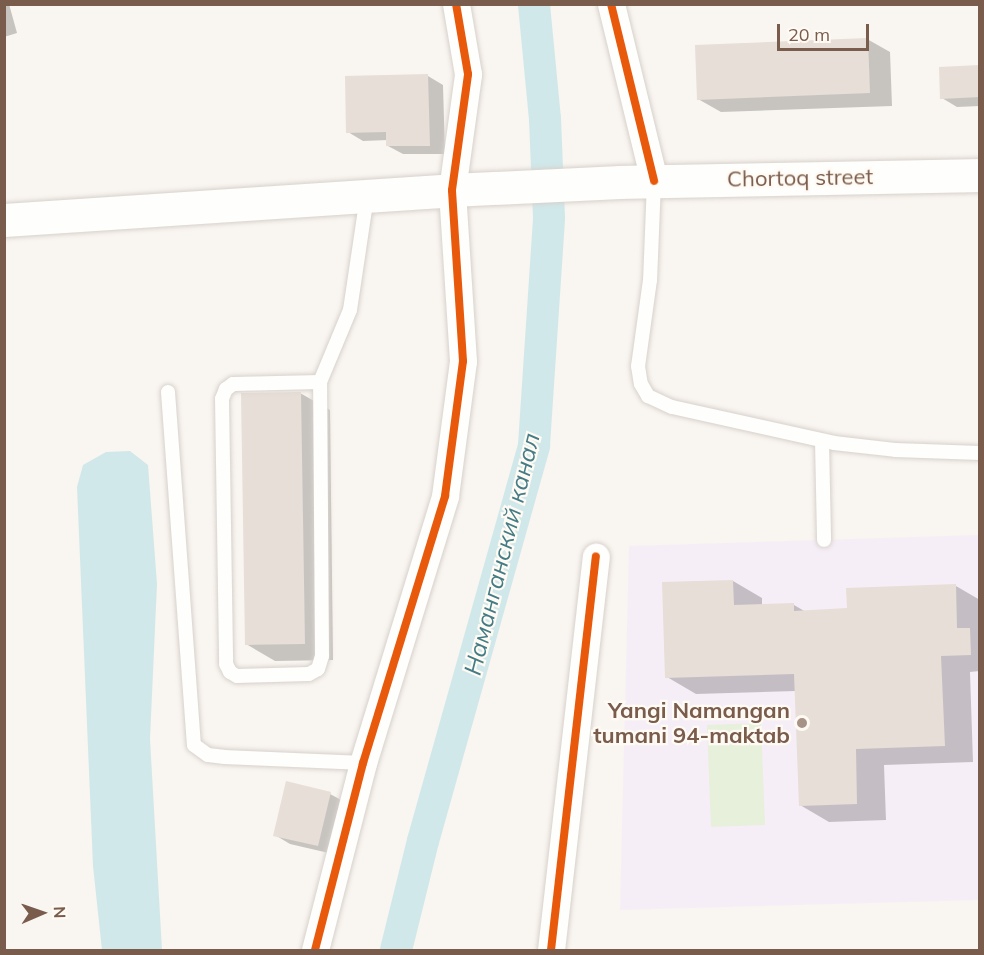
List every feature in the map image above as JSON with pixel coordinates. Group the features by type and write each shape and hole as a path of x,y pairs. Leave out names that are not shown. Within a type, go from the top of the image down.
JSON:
{"main road":[{"name":"Chortoq street","path":"4,220 367,195 620,182 980,175"}],"street":[{"path":"315,951 363,763 445,496 463,360 462,190 468,74 456,4"},
{"path":"611,4 654,181"},
{"path":"551,951 596,557"}],"lane":[{"path":"654,181 650,280 638,366 641,384 648,396 672,407 822,441 895,450 980,453"},
{"path":"320,382 233,384 226,389 222,399 225,664 230,672 237,676 309,674 318,669 322,656 320,382 350,310 367,195"},
{"path":"168,392 194,746 208,755 225,758 363,763"},
{"path":"822,441 824,540"}],"shaded area":[{"name":"Yangi Namangan tumani 94-maktab","path":"979,535 979,900 620,910 629,546"}],"green space":[{"path":"761,723 765,825 711,827 707,725"}],"water":[{"path":"130,451 148,465 157,584 150,739 162,950 102,950 93,866 77,487 83,465 106,452"}],"building":[{"path":"868,38 870,93 697,100 695,45"},
{"path":"980,65 980,97 940,99 939,67"},
{"path":"428,74 430,146 386,146 386,132 346,133 345,76"},
{"path":"301,392 305,644 245,645 241,393"},
{"path":"733,580 734,605 794,603 794,611 847,608 846,588 956,584 957,628 970,628 971,655 941,656 945,746 856,749 857,804 799,806 794,674 665,678 662,582"},
{"path":"286,781 331,792 318,846 273,836"}],"waterway":[{"name":"Наманганский канал","path":"396,950 423,841 534,445 549,218 545,119 534,4"}],"cycle path":[{"path":"315,950 363,763 445,496 463,361 452,190 468,74 456,4"},
{"path":"611,4 654,181"},
{"path":"551,950 596,557"}],"place":[{"name":"Yangi Namangan tumani 94-maktab","path":"802,723"}]}
